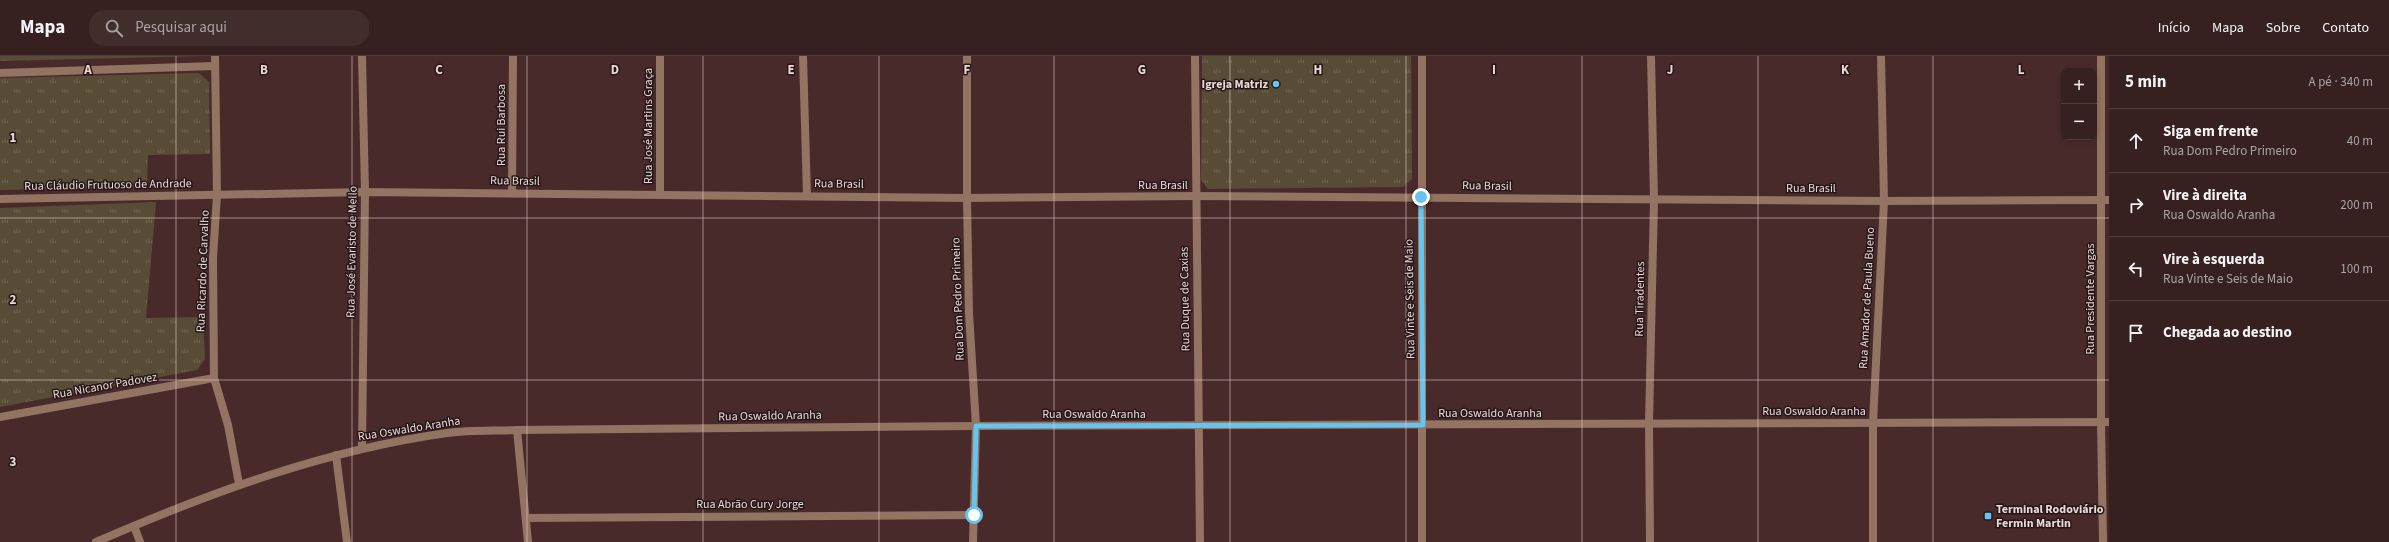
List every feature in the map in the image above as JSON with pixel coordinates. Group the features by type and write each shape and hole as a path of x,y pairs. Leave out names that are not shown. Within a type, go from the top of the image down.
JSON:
{"street":[{"name":"Rua Ricardo de Carvalho","path":"216,56 217,195 213,258 214,378 228,425 238,484"},
{"name":"Rua José Evaristo de Mello","path":"362,56 365,192 362,448"},
{"name":"Rua Rui Barbosa","path":"512,193 513,56"},
{"name":"Rua José Martins Graça","path":"660,56 660,195"},
{"path":"803,56 807,196"},
{"name":"Rua Dom Pedro Primeiro","path":"967,56 969,313 976,426 972,542"},
{"name":"Rua Duque de Caxias","path":"1195,56 1195,196 1200,542"},
{"name":"Rua Vinte e Seis de Maio","path":"1422,56 1422,542"},
{"name":"Rua Tiradentes","path":"1650,542 1649,424 1654,200 1651,56"},
{"name":"Rua Amador de Paula Bueno","path":"1872,542 1873,423 1884,201 1881,56"},
{"name":"Rua Presidente Vargas","path":"2101,56 2106,200 2104,542"},
{"path":"0,73 215,66"},
{"name":"Rua Brasil","path":"217,195 365,192 967,198 1195,196 1654,200 2106,200"},
{"name":"Rua Cláudio Frutuoso de Andrade","path":"0,199 217,195"},
{"name":"Rua Nicanor Padovez","path":"0,417 214,378"},
{"name":"Rua Oswaldo Aranha","path":"96,542 238,484 362,448 448,433 517,430 976,426 2105,422"},
{"path":"517,430 527,518 528,542"},
{"path":"336,455 347,542"},
{"name":"Rua Abrão Cury Jorge","path":"527,518 974,515"},
{"path":"134,526 140,542"}],"green space":[{"path":"0,56 200,56 0,61"},
{"path":"1202,56 1411,56 1412,179 1403,187 1208,189 1201,180"},
{"path":"199,73 209,82 210,154 148,155 147,187 0,190 0,78"},
{"path":"156,202 146,318 203,317 205,359 197,370 0,407 0,208"}],"place":[{"name":"Igreja Matriz","path":"1276,84"},
{"name":"Terminal Rodoviário Fermin Martin","path":"1988,516"}],"route":[{"path":"974,515 976,426 1423,425 1421,197"}]}
